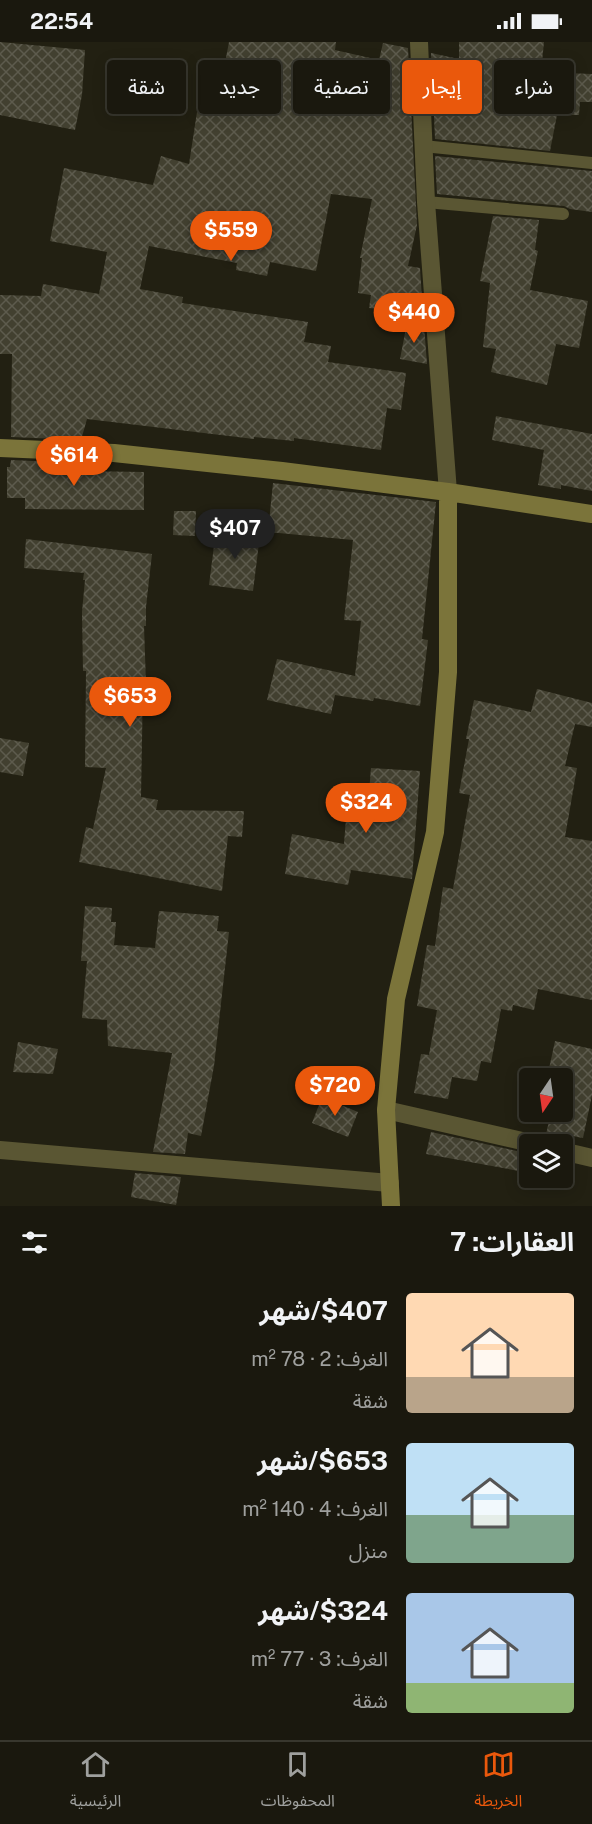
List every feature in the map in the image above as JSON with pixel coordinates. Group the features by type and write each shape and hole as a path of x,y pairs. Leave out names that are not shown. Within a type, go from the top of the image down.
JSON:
{"street":[{"path":"391,1206 386,1110 396,999 435,832 448,672 448,492 426,202 419,42"},
{"path":"0,448 114,453 282,471 448,492 592,514"},
{"path":"386,1110 519,1140"},
{"path":"0,1150 390,1183"},
{"path":"573,1154 592,1158"}],"lane":[{"path":"423,146 592,163"},
{"path":"426,202 562,214"}],"building":[{"path":"0,42 85,50 82,95 75,130 0,115"},
{"path":"229,42 336,42 335,50 379,60 383,43 408,48 409,60 402,60 402,114 411,114 417,225 408,266 420,268 423,314 369,308 371,295 358,293 362,258 360,258 372,199 331,194 316,271 270,262 267,276 236,270 237,263 149,246 140,289 183,297 182,303 308,322 304,342 331,346 328,362 406,373 401,410 387,408 381,450 294,438 294,441 254,437 254,439 87,419 81,440 11,437 12,354 0,354 0,295 41,296 43,284 99,294 107,252 50,241 64,168 153,185 161,156 189,164 197,112 198,114 215,115 281,114 281,60 226,60"},
{"path":"459,42 544,42 542,60 494,60 494,114 574,114 574,73 592,74 592,102 580,102 579,115 557,115 550,151 435,139 434,114 482,114 482,60 431,60 431,53 459,59"},
{"path":"435,156 592,171 592,212 564,206 437,194"},
{"path":"493,216 539,220 535,250 538,251 530,290 588,301 579,348 556,344 547,385 491,372 496,349 483,347 490,283 480,281"},
{"path":"407,323 424,325 427,364 400,359"},
{"path":"496,416 592,434 592,491 561,485 561,489 538,485 544,450 492,440"},
{"path":"11,460 75,463 74,467 80,467 80,471 144,472 144,510 25,509 25,498 7,498 7,467 10,467"},
{"path":"273,483 436,502 422,639 428,640 420,706 374,698 373,701 335,695 331,714 267,700 277,659 355,676 361,621 344,620 353,540 268,532"},
{"path":"174,511 196,511 195,536 173,535"},
{"path":"216,530 260,535 253,591 209,585"},
{"path":"26,539 152,554 146,626 144,626 146,684 143,684 141,797 158,800 156,810 244,811 242,837 228,836 222,891 79,862 86,827 93,829 106,768 85,767 86,671 83,671 82,612 84,573 24,568"},
{"path":"537,689 592,703 592,727 575,724 565,766 577,768 565,837 592,841 592,1000 538,989 534,1010 513,1005 512,1011 501,1009 491,1063 481,1061 477,1081 452,1077 448,1099 414,1093 421,1054 429,1055 437,1010 417,1006 427,945 435,946 443,887 453,889 470,795 459,793 474,700 531,712"},
{"path":"0,738 29,743 23,776 0,772"},
{"path":"371,768 420,771 412,879 351,870 348,885 285,874 292,834 344,844 348,792 369,793"},
{"path":"85,906 112,908 111,922 116,922 114,945 155,948 159,911 219,916 217,931 229,932 214,1066 201,1136 188,1133 185,1154 153,1152 172,1053 108,1046 107,1020 82,1018 87,961 81,961"},
{"path":"555,1041 592,1049 592,1095 583,1138 573,1136 573,1134 546,1134 549,1122 573,1122 573,1068 549,1068"},
{"path":"18,1042 58,1049 53,1074 13,1072"},
{"path":"322,1097 358,1112 348,1137 312,1123"},
{"path":"431,1132 519,1152 519,1171 426,1154"},
{"path":"135,1173 181,1177 176,1205 131,1197"}]}
